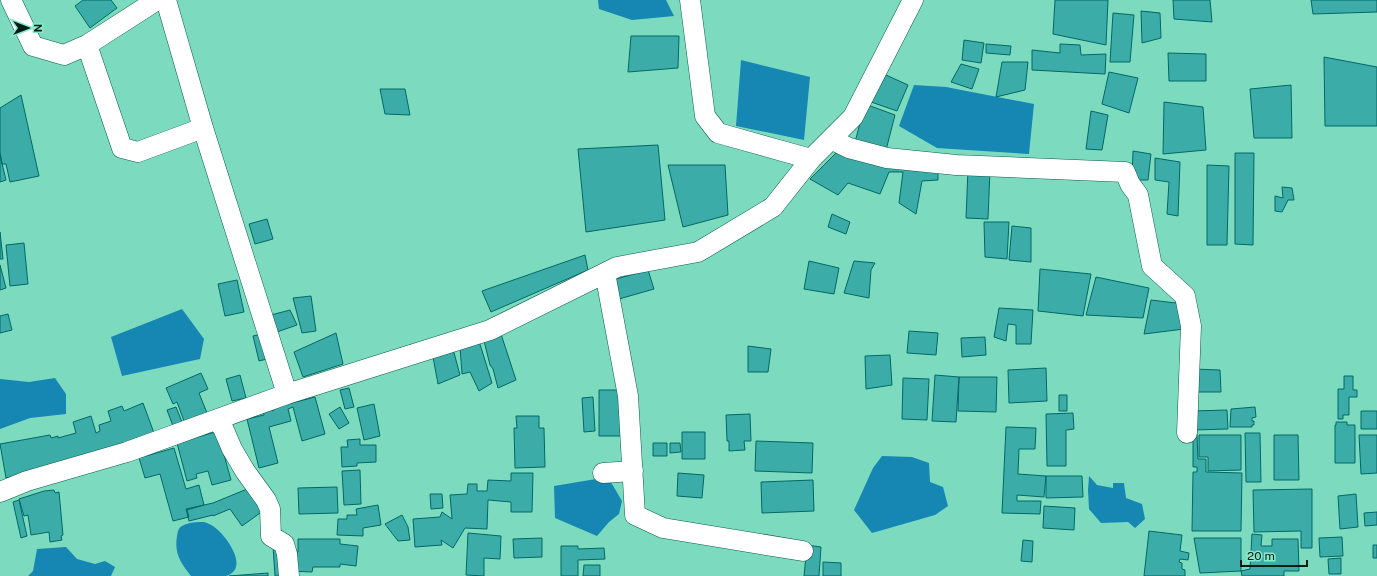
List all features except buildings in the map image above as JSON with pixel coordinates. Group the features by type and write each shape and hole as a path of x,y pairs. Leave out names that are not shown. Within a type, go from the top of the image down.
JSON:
{"street":[{"path":"11,0 33,46 64,56 87,45 157,0"},
{"path":"166,0 203,128 288,394"},
{"path":"690,0 705,116 718,133 811,159"},
{"path":"0,492 27,481 127,452 288,394 490,330 617,267 698,252 774,208 811,159 853,117 913,0"},
{"path":"87,45 122,148 138,152 203,128"},
{"path":"831,139 849,148 886,158 956,165 1125,172 1130,184 1138,195 1152,266 1185,296 1191,326 1187,433"},
{"path":"605,273 628,396 635,514 663,528 803,551"},
{"path":"216,420 223,428 232,449 245,471 266,500 270,509 271,536 284,544 287,554 289,576"},
{"path":"603,473 633,471"}],"water":[{"path":"598,0 666,0 674,16 632,20 599,9"},
{"path":"741,60 810,77 804,140 736,126"},
{"path":"914,85 946,87 1034,104 1029,154 937,148 899,126"},
{"path":"182,309 204,339 200,359 122,376 111,337"},
{"path":"55,378 66,394 66,414 30,418 0,429 0,379 29,382"},
{"path":"882,456 912,457 929,463 930,482 943,487 948,506 935,515 872,533 854,510 873,468"},
{"path":"1089,476 1097,485 1113,488 1113,483 1124,483 1126,498 1142,504 1145,519 1135,528 1128,522 1101,523 1089,509"},
{"path":"608,477 622,501 619,514 609,522 597,536 555,518 554,486"},
{"path":"204,522 212,525 224,536 233,551 236,559 236,566 233,572 226,576 191,576 179,558 176,542 180,528 190,523"},
{"path":"66,547 77,559 95,564 105,561 115,567 111,576 28,576 33,571 37,549"}]}
